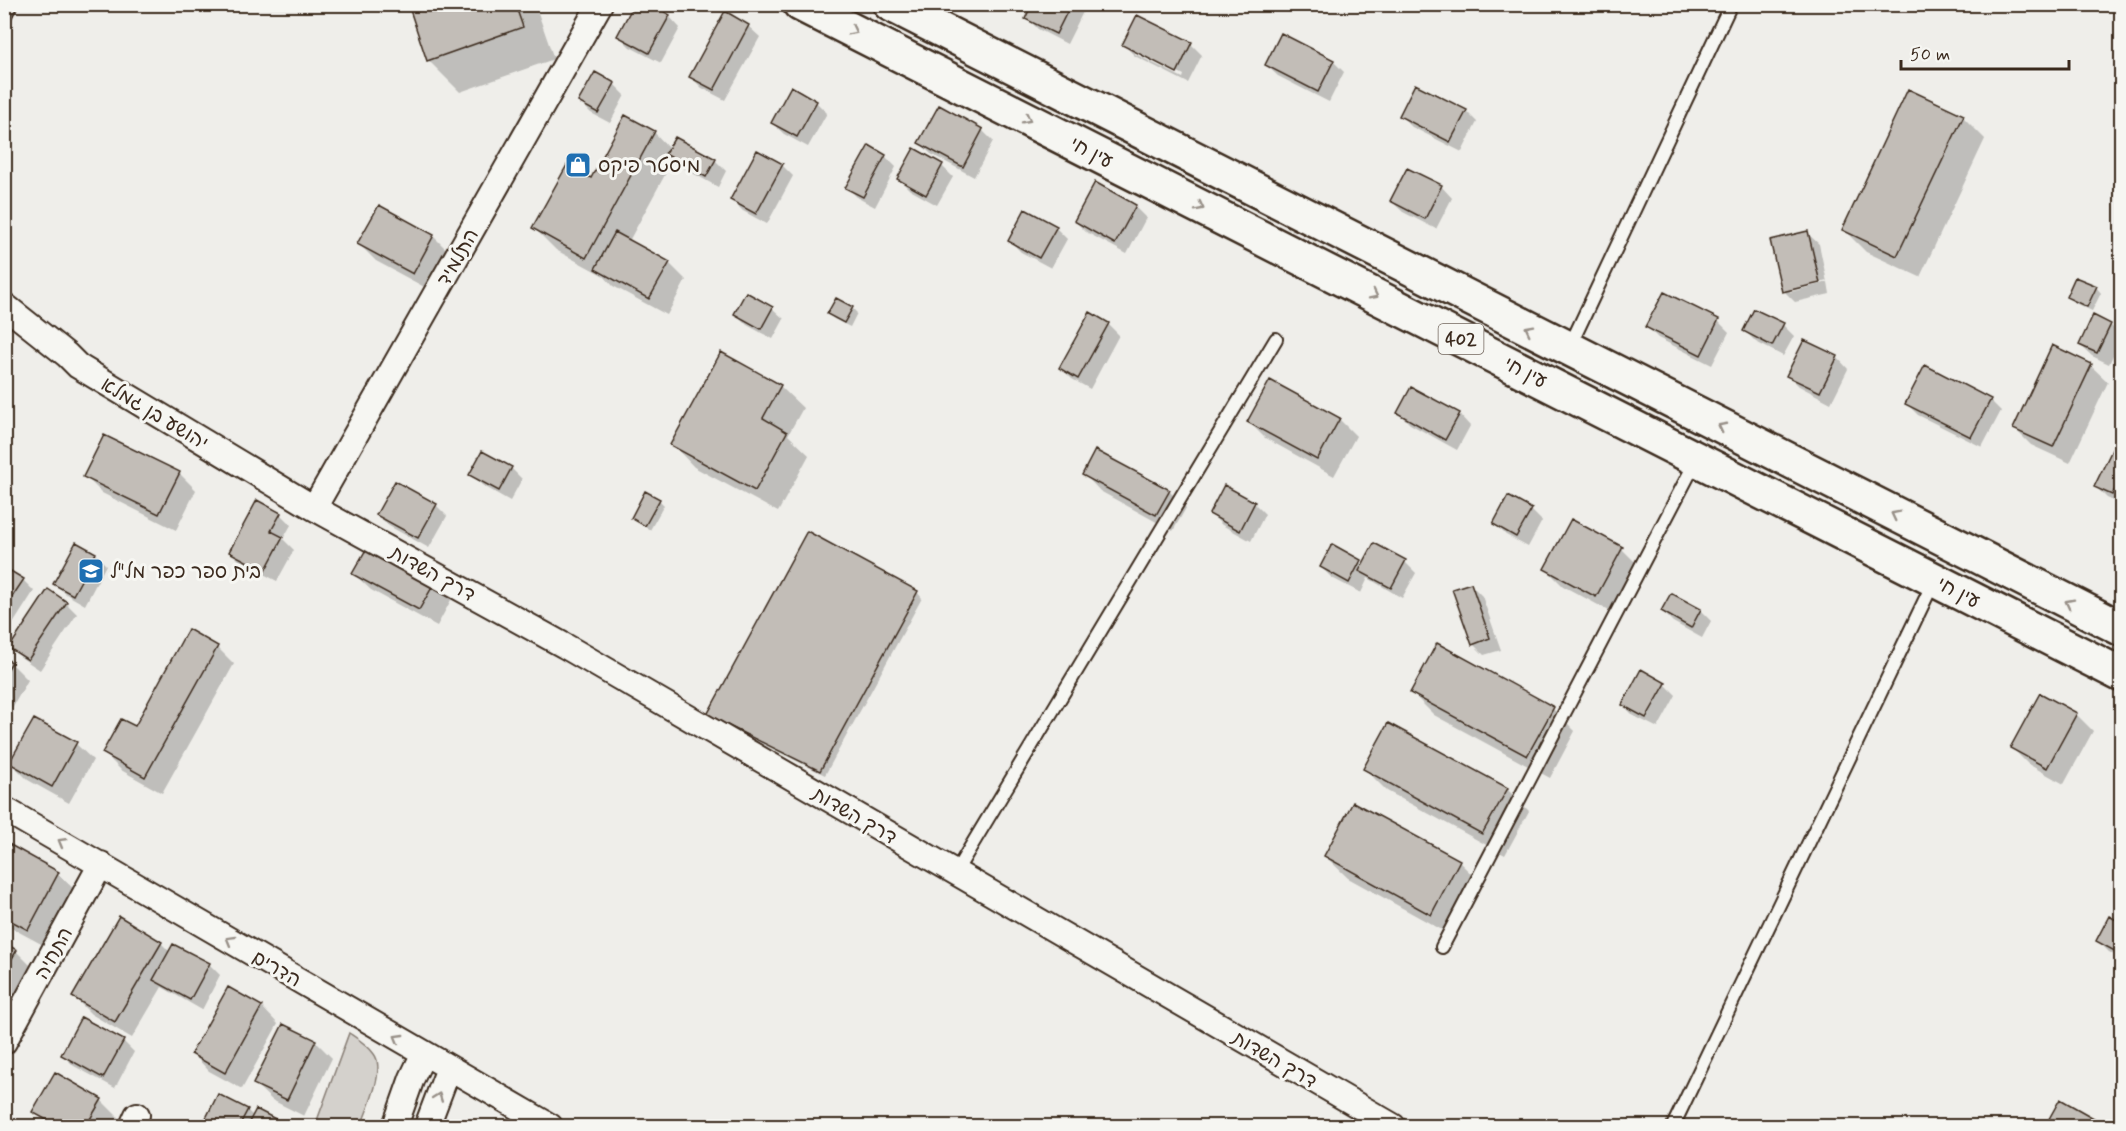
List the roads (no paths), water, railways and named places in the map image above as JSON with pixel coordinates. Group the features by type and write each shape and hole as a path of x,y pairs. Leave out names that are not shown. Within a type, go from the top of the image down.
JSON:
{"main road":[{"name":"עין חי","path":"800,4 2121,675"},
{"name":"עין חי","path":"890,4 2121,629"}],"street":[{"name":"התלמיד","path":"314,508 600,4"},
{"name":"יהושע בן גמלא","path":"4,305 78,366 314,508"},
{"name":"דרך השדות","path":"314,508 565,646 1393,1126"},
{"name":"הדרים","path":"4,810 101,864 549,1126"},
{"name":"התחיה","path":"4,1042 101,864"},
{"path":"395,1126 423,1053"},
{"path":"427,1126 449,1068"}],"lane":[{"path":"4,17 11,4"},
{"path":"1569,349 1731,4"},
{"path":"955,873 1276,339"},
{"path":"1442,947 1698,459"},
{"path":"1673,1126 1935,580"}],"place":[{"name":"מיסטר פיקס","path":"578,165"},
{"name":"בית ספר כפר מל\"ל","path":"91,571"}]}
